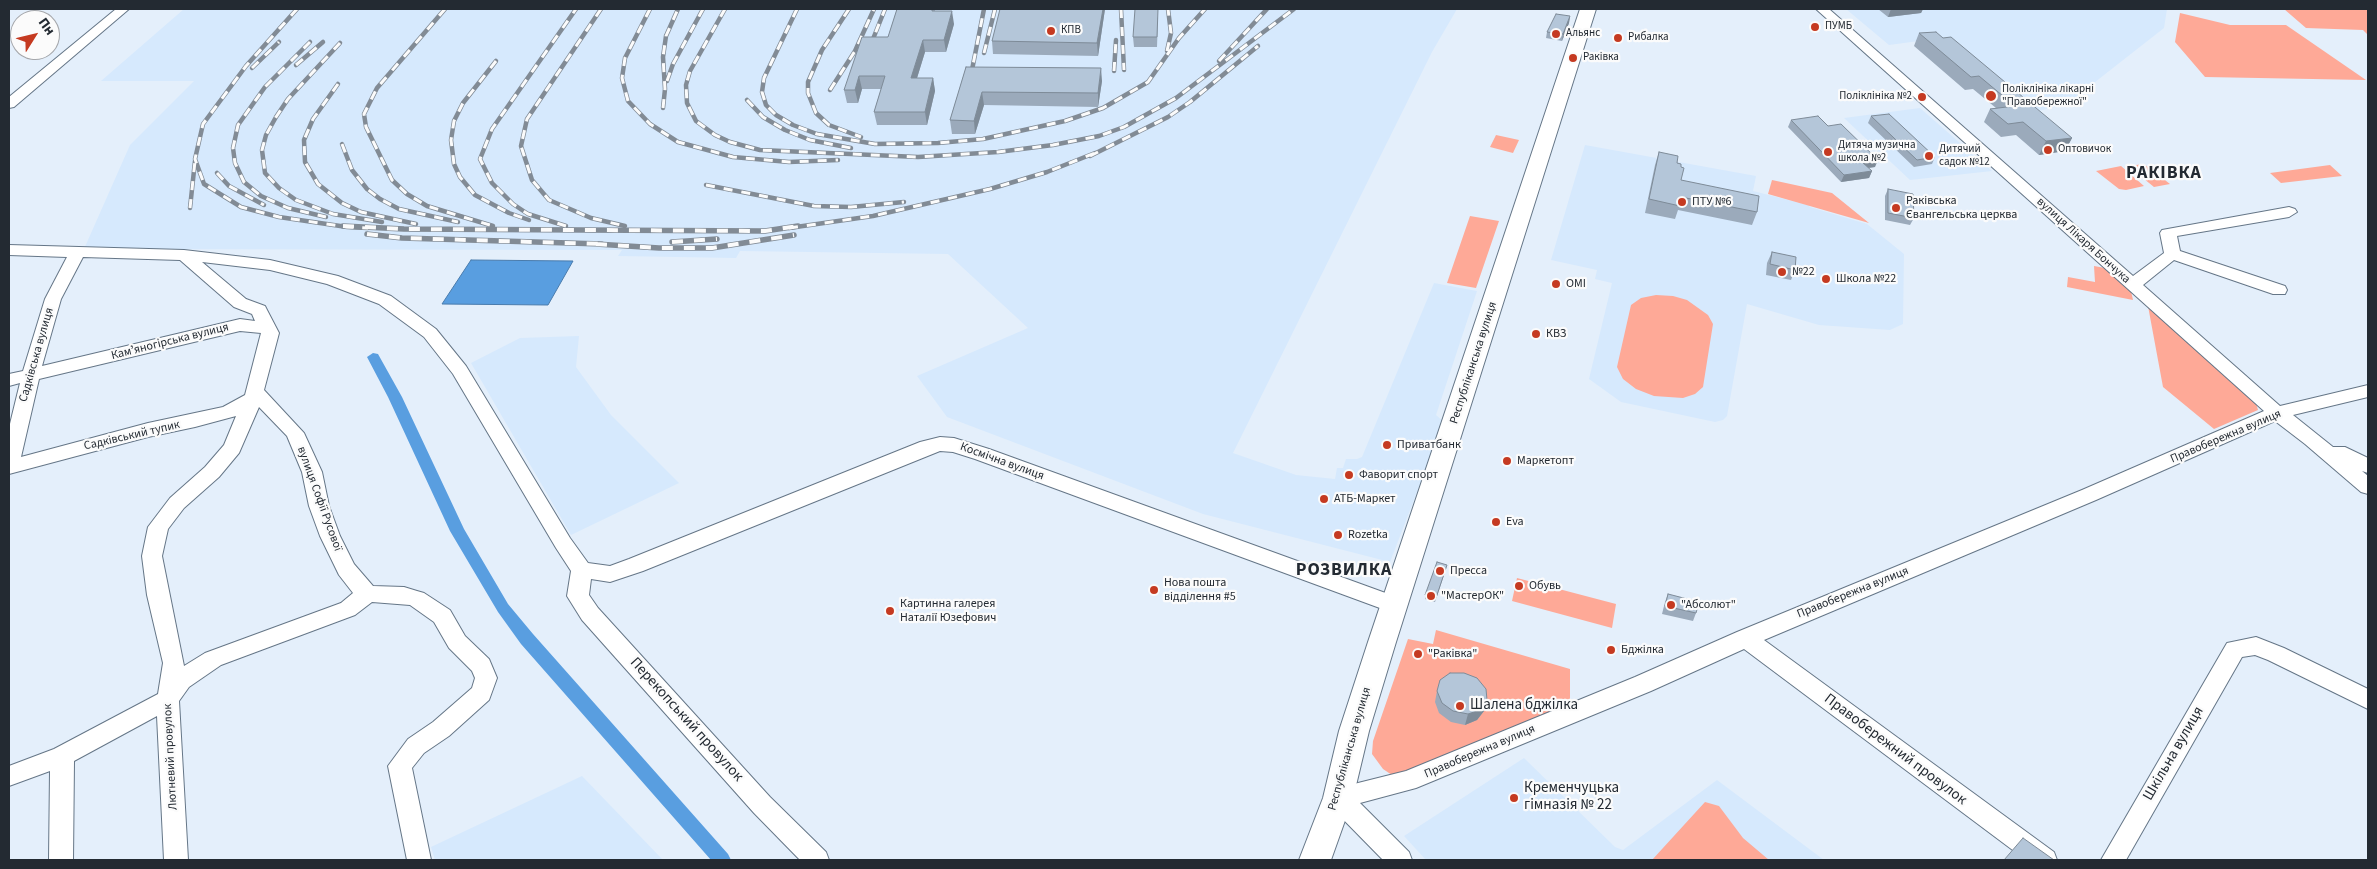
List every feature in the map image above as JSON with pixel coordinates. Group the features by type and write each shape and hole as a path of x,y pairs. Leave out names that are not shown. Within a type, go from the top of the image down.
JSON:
{"main road":[{"name":"Республіканська вулиця","path":"1314,860 1338,798 1349,752 1395,605 1588,9"}],"street":[{"path":"9,104 123,9"},
{"name":"вулиця Лікаря Бончука","path":"1822,9 2277,414 2312,439"},
{"path":"2172,254 2168,233 2289,212"},
{"path":"9,250 184,255 270,265 332,280 385,300 430,333 460,370 563,543 582,570"},
{"name":"Садківська вулиця","path":"9,466 29,375 53,299 78,251"},
{"path":"2133,285 2172,254"},
{"path":"2172,254 2279,290"},
{"path":"184,255 240,303 259,310 270,333 254,395"},
{"name":"Камʼяногірська вулиця","path":"9,380 240,325 267,327"},
{"name":"Правобережна вулиця","path":"1338,798 1384,788 1426,774 1643,684 1745,638 2089,495 2277,414 2368,392"},
{"name":"Садківський тупик","path":"9,466 148,430 229,412 254,395"},
{"name":"вулиця Софії Русової","path":"254,395 295,433 312,472 320,506 330,536 346,569 368,594"},
{"name":"Лютневий провулок","path":"176,860 168,698 174,663 158,595 152,556 158,526 177,503 212,472 232,448 254,395"},
{"path":"2312,439 2368,466"},
{"path":"2312,439 2368,487"},
{"name":"Космічна вулиця","path":"582,570 610,574 927,447 947,444 982,454 1395,605"},
{"name":"Перекопський провулок","path":"582,570 578,596 590,614 756,798 817,860"},
{"path":"9,776 62,756 168,698 182,680 213,659 348,609 368,594 410,597 442,616 457,642 481,665 486,678 481,693 456,717 416,746 400,766 419,860"},
{"name":"Правобережний провулок","path":"1745,638 2045,860"},
{"name":"Шкільна вулиця","path":"2113,860 2235,649 2256,646 2368,700"},
{"path":"1349,752 1353,770 1365,782 1384,788"},
{"path":"61,860 62,756"},
{"path":"1338,798 1400,860"}],"shaded area":[{"path":"184,9 1457,9 1432,52 1233,453 1296,475 1335,479 1337,468 1343,468 1346,459 1362,457 1434,283 1477,291 1436,415 1444,422 1390,562 1203,514 947,417 917,376 1028,328 948,254 740,251 736,258 618,256 622,250 84,249 130,145 194,81 101,81"},
{"path":"1846,9 2167,9 2164,28 2067,104 2034,112 1941,38 1889,45"},
{"path":"2284,9 2368,9 2368,35 2363,30 2306,28"},
{"path":"2180,13 2230,25 2286,25 2366,80 2205,77 2175,42"},
{"name":"Дитячий садок №12","path":"1920,108 1992,171 1910,180 1844,118"},
{"path":"1496,135 1519,140 1513,153 1490,147"},
{"path":"1585,145 1756,176 1753,191 1808,205 1867,224 1904,254 1903,324 1890,330 1819,325 1747,304 1727,416 1723,420 1715,422 1621,402 1589,379 1612,283 1595,279 1597,270 1551,260"},
{"path":"2144,164 2170,184 2154,187 2128,166"},
{"path":"2330,165 2342,176 2281,183 2270,173"},
{"path":"2121,166 2144,186 2126,190 2119,189 2096,171"},
{"path":"1772,180 1832,193 1869,223 1768,194"},
{"path":"1470,216 1499,221 1476,288 1447,283"},
{"path":"2094,266 2105,268 2131,291 2133,300 2067,287 2068,277 2095,282"},
{"path":"1656,295 1673,296 1687,300 1708,315 1713,324 1703,387 1695,394 1683,398 1654,396 1636,389 1623,379 1617,367 1631,305 1641,298"},
{"path":"2148,306 2256,403 2258,410 2214,429 2163,387"},
{"path":"579,336 576,367 611,415 679,483 571,535 471,363 520,338"},
{"path":"1517,578 1616,604 1612,628 1512,601"},
{"path":"1436,630 1570,669 1570,705 1404,774 1392,775 1383,769 1372,754 1373,741 1408,639 1433,644"},
{"name":"Кременчуцька гімназія № 22","path":"1524,758 1615,847 1623,850 1717,780 1824,860 1426,860 1404,836"},
{"path":"582,776 663,860 435,860 431,847"},
{"path":"1705,802 1719,806 1743,838 1769,860 1652,860"}],"water":[{"path":"471,260 573,261 548,305 442,304"}],"building":[{"path":"897,9 952,11 944,40 923,40 911,78 933,78 925,112 874,112 885,76 859,76 855,90 844,90 862,37 888,37"},
{"name":"КПВ","path":"1000,9 1103,9 1097,43 992,41"},
{"path":"1135,9 1158,9 1157,37 1133,37"},
{"path":"1556,14 1570,16 1563,34 1547,32"},
{"path":"1936,32 1943,38 1951,37 2072,138 2046,141 2023,122 2008,124 1990,109 2015,106 1979,76 1971,77 1919,33"},
{"path":"966,67 1101,68 1098,93 982,92 974,121 950,120"},
{"path":"1889,114 1935,157 1917,160 1871,116"},
{"path":"1818,116 1828,126 1841,124 1878,160 1862,162 1872,171 1844,175 1791,120"},
{"path":"1659,152 1678,156 1677,163 1681,164 1681,167 1684,168 1681,180 1759,196 1757,212 1681,197 1680,206 1649,199"},
{"path":"1888,189 1913,194 1914,218 1888,213"},
{"path":"1772,252 1796,257 1795,270 1770,264"},
{"path":"1437,562 1447,565 1436,598 1425,595"},
{"path":"1668,594 1699,602 1696,613 1665,606"},
{"name":"Шалена бджілка","path":"1450,673 1464,673 1477,678 1486,689 1487,700 1480,710 1468,714 1453,711 1442,703 1437,691 1440,680"},
{"path":"2023,838 2054,860 2004,860"}],"waterway":[{"path":"373,357 395,397 457,531 503,608 527,639 722,860"}],"railway":[{"path":"297,9 246,66 203,124 195,159 204,184 241,207 279,217 347,227 368,228"},
{"path":"445,9 377,88 364,114 366,127 392,180 407,194 427,206 493,226"},
{"path":"566,226 528,214 513,204 492,183 480,159 492,129 576,9"},
{"path":"601,9 527,119 521,146 532,180 549,200 591,218 625,226"},
{"path":"650,9 625,58 622,78 628,101 650,124 678,142 733,157 789,162 838,160"},
{"path":"663,108 665,89 663,57 666,36 678,9"},
{"path":"667,81 673,64 703,9"},
{"path":"725,9 690,71 686,85 687,103 696,121 715,135 730,142 760,150 918,157 998,152 1053,145 1099,136 1124,127 1176,98 1294,9"},
{"path":"797,9 764,78 762,92 766,105 776,115 793,125 817,134 875,144 938,143 983,139 1065,121 1103,108 1148,82 1179,38 1205,9"},
{"path":"849,9 822,50 808,82 808,93 816,113 829,125 861,137"},
{"path":"830,90 855,51 874,9"},
{"path":"869,49 885,9"},
{"path":"970,80 984,9"},
{"path":"984,53 995,9"},
{"path":"1121,9 1124,70"},
{"path":"1167,51 1171,33 1168,9"},
{"path":"1219,61 1267,9"},
{"path":"1114,71 1116,40"},
{"path":"252,68 279,42"},
{"path":"310,42 265,87 238,125 233,148 235,163 244,182 261,196 288,208 326,217"},
{"path":"296,65 323,42"},
{"path":"340,43 288,99 276,117 266,135 262,150 265,173 279,188 296,200 333,214 382,222"},
{"path":"1090,156 1168,117 1190,102 1258,46"},
{"path":"496,61 463,103 454,121 451,140 454,164 460,177 475,195 509,213 529,220"},
{"path":"338,84 313,119 304,140 305,162 318,184 342,203 361,212 416,224"},
{"path":"747,100 763,117 785,130 810,140 851,148"},
{"path":"342,144 352,170 367,189 380,199 399,209 458,222"},
{"path":"789,228 873,216 990,189 1047,172 1095,153"},
{"path":"190,208 195,161"},
{"path":"217,173 229,186 264,205"},
{"path":"706,185 814,206 851,207 904,202"},
{"path":"343,226 404,229 765,231 798,226"},
{"path":"367,234 402,238 602,244"},
{"path":"596,244 659,248 712,248 794,235"},
{"path":"672,242 717,239"}],"place":[{"name":"ПУМБ","path":"1815,27"},
{"name":"КПВ","path":"1051,31"},
{"name":"Альянс","path":"1556,34"},
{"name":"Рибалка","path":"1618,38"},
{"name":"Раківка","path":"1573,58"},
{"name":"Поліклініка лікарні \"Правобережної\"","path":"1991,96"},
{"name":"Поліклініка №2","path":"1922,97"},
{"name":"Оптовичок","path":"2048,150"},
{"name":"Дитяча музична школа №2","path":"1828,152"},
{"name":"Дитячий садок №12","path":"1929,156"},
{"name":"ПТУ №6","path":"1682,202"},
{"name":"Раківська Євангельська церква","path":"1896,208"},
{"name":"№22","path":"1782,272"},
{"name":"Школа №22","path":"1826,279"},
{"name":"OMI","path":"1556,284"},
{"name":"КВЗ","path":"1536,334"},
{"name":"Приватбанк","path":"1387,445"},
{"name":"Маркетопт","path":"1507,461"},
{"name":"Фаворит спорт","path":"1349,475"},
{"name":"АТБ-Маркет","path":"1324,499"},
{"name":"Eva","path":"1496,522"},
{"name":"Rozetka","path":"1338,535"},
{"name":"Пресса","path":"1440,571"},
{"name":"Обувь","path":"1519,586"},
{"name":"Нова пошта відділення #5","path":"1154,590"},
{"name":"\"МастерОК\"","path":"1431,596"},
{"name":"\"Абсолют\"","path":"1671,605"},
{"name":"Картинна галерея Наталії Юзефович","path":"890,611"},
{"name":"Бджілка","path":"1611,650"},
{"name":"\"Раківка\"","path":"1418,654"},
{"name":"Шалена бджілка","path":"1460,706"},
{"name":"Кременчуцька гімназія № 22","path":"1514,798"}],"district":[{"name":"РАКІВКА","path":"2164,174"},
{"name":"РОЗВИЛКА","path":"1344,571"}]}
